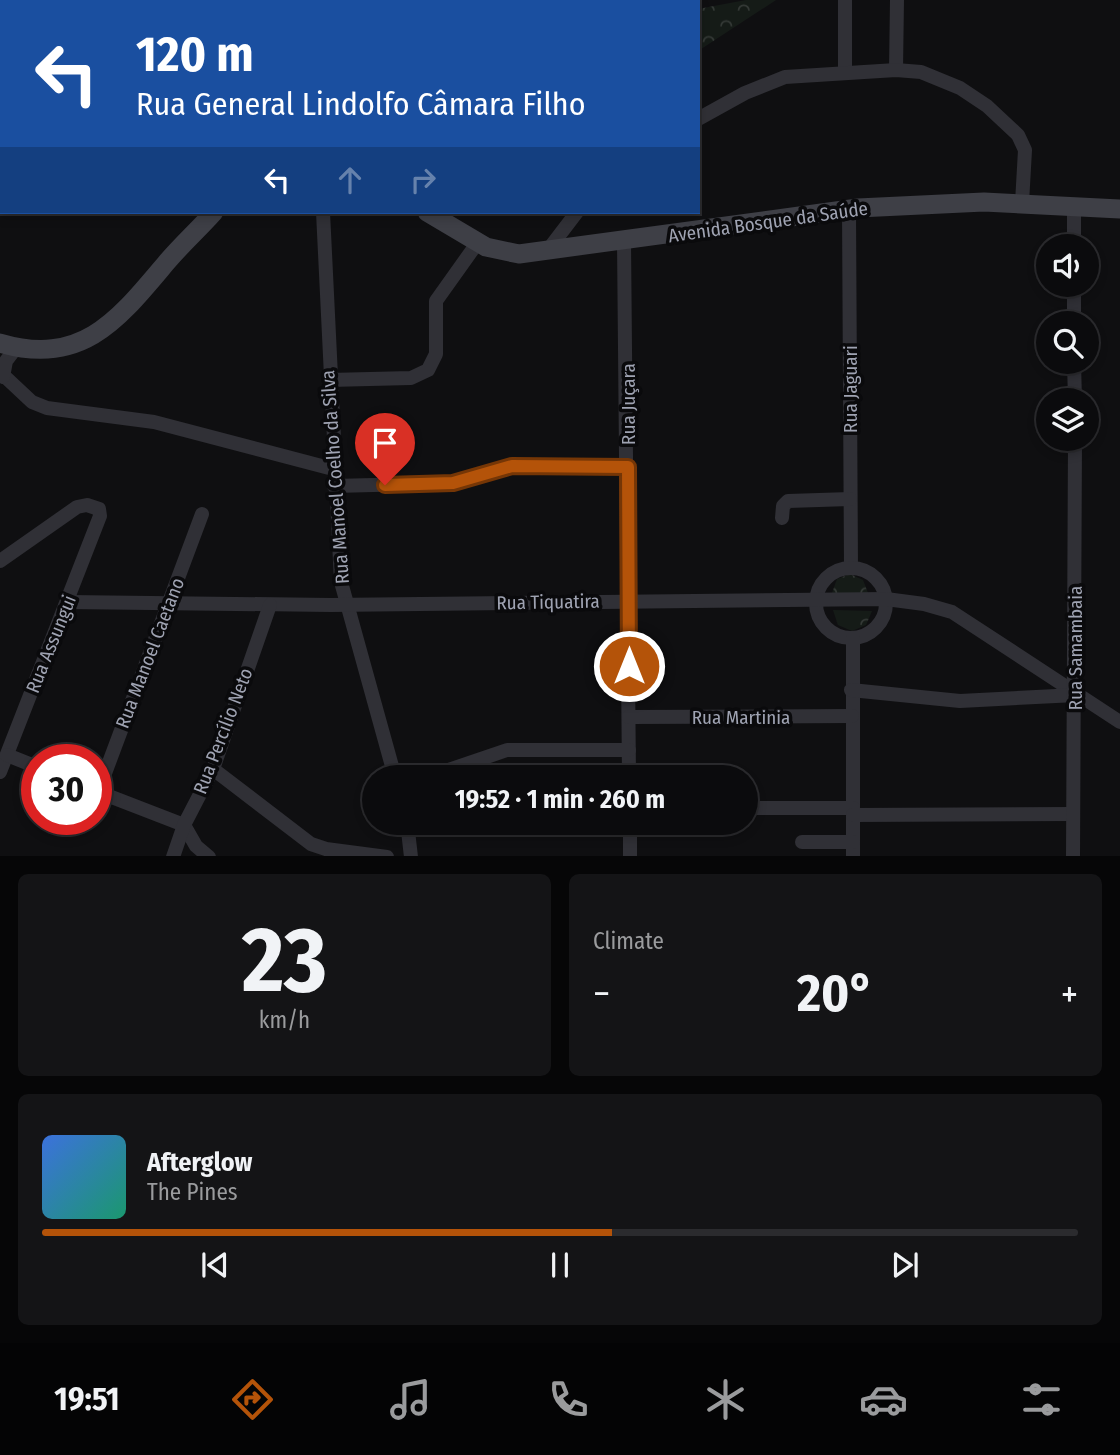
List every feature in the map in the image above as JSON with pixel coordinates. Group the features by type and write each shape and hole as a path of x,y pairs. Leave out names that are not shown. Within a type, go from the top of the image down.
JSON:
{"street":[{"path":"845,0 845,72"},
{"path":"896,70 897,0"},
{"path":"700,118 745,93 785,77 896,70 946,80 987,106 1018,135 1025,150 1022,203"},
{"name":"Avenida Bosque da Saúde","path":"430,214 478,242 502,252 519,254 755,223 939,204 1022,203 1120,209"},
{"path":"1074,207 1074,234"},
{"name":"Rua Jaguari","path":"849,213 851,568"},
{"path":"212,214 126,311 100,333 75,345 46,351 8,345 2,374 32,402 47,408 154,422 333,469"},
{"path":"195,234 228,214"},
{"name":"Rua Manoel Coelho da Silva","path":"323,214 333,469 345,604 392,765"},
{"path":"548,250 575,214"},
{"name":"Rua Juçara","path":"624,241 629,765"},
{"path":"329,380 411,378 428,370 436,354 436,301 478,242"},
{"name":"Rua Samambaia","path":"1073,856 1076,693 1075,451"},
{"path":"334,486 453,483 512,466 628,467"},
{"path":"782,518 783,506 788,502 850,499"},
{"name":"Rua Assungui","path":"0,561 77,507 99,509 100,516 68,602 0,772"},
{"name":"Rua Manoel Caetano","path":"112,752 202,514"},
{"path":"851,568 874,577 886,599 884,613 877,626 866,634 853,638 837,635 825,626 817,613 816,598 826,578 838,570 851,568"},
{"name":"Rua Tiquatira","path":"68,602 270,605 886,599 924,604 952,612 1120,722"},
{"name":"Rua Percílio Neto","path":"173,856 184,825 213,769 270,605"},
{"path":"802,842 853,849 853,638"},
{"path":"851,690 960,701 1076,693"},
{"name":"Rua Martinia","path":"629,718 852,716"},
{"path":"463,765 507,750 629,750"},
{"path":"7,755 21,761"},
{"path":"213,769 311,844 326,849 387,856"},
{"path":"112,797 184,825 196,846 209,856"},
{"path":"758,808 1073,814"},
{"path":"409,835 411,856"},
{"path":"630,835 630,856"}],"green space":[{"path":"746,0 776,0 700,50 700,9"},
{"path":"850,574 863,580 868,593 832,593 837,579"},
{"path":"833,610 872,611 866,625 852,631 838,625"}],"route":[{"path":"385,485 453,483 500,467 512,466 628,467 629,666"}]}
